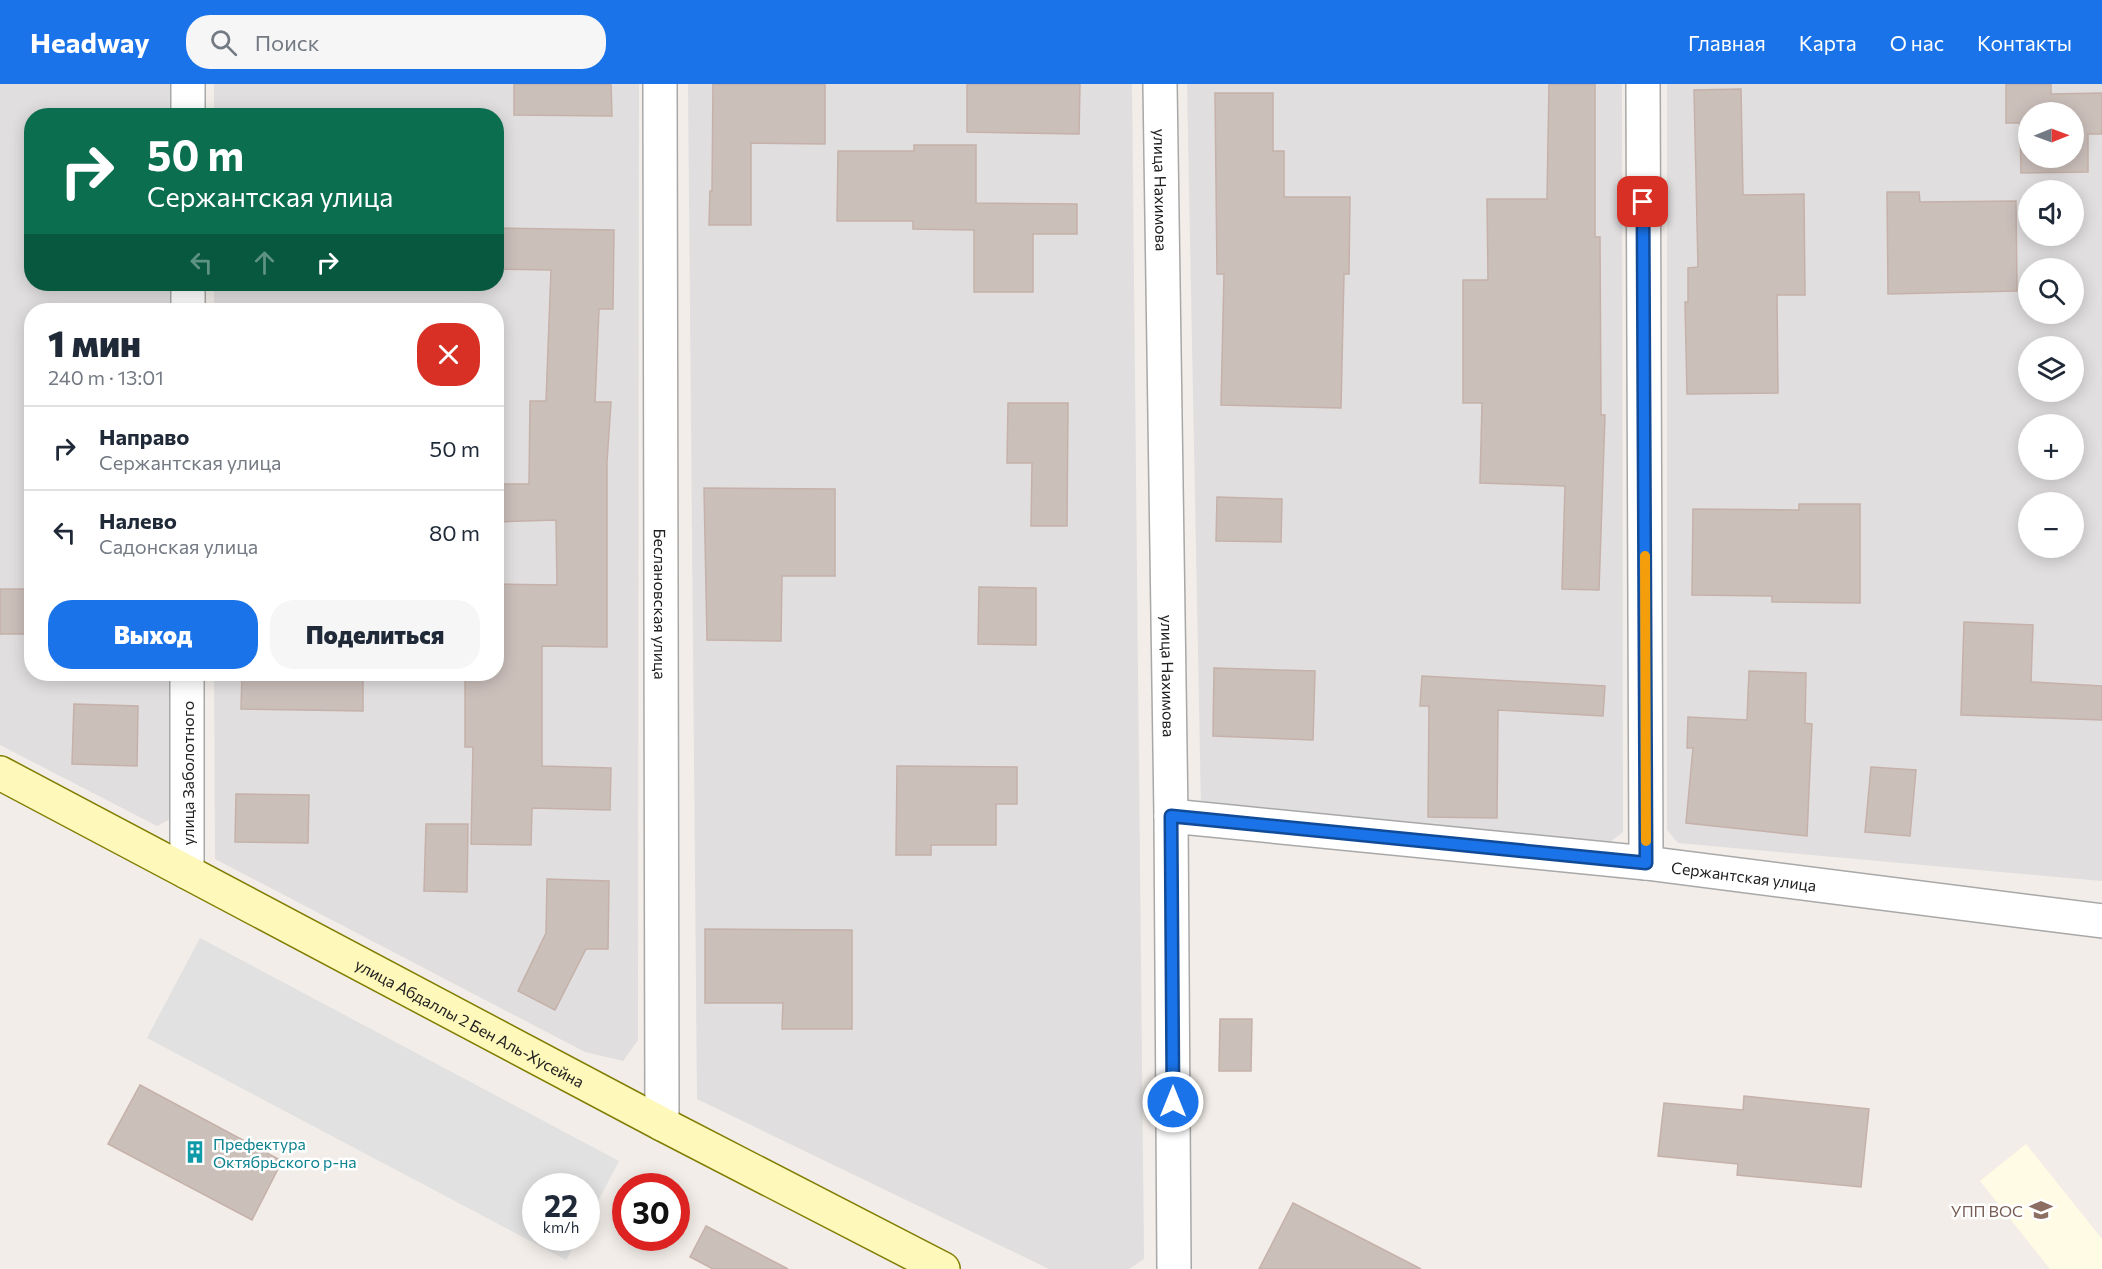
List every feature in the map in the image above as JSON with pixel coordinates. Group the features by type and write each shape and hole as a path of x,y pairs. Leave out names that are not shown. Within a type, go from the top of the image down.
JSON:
{"main road":[{"name":"улица Абдаллы 2 Бен Аль-Хусейна","path":"0,773 662,1124 943,1269"}],"street":[{"path":"188,84 188,108"},
{"name":"Беслановская улица","path":"660,84 662,1124"},
{"name":"улица Нахимова","path":"1160,84 1171,816 1174,1269"},
{"path":"1642,84 1646,863"},
{"name":"улица Заболотного","path":"187,681 187,872"},
{"name":"Сержантская улица","path":"1171,816 1646,863 2102,921"}],"shaded area":[{"path":"0,84 172,84 172,108 24,108 24,291 173,291 173,303 24,303 24,681 175,681 176,816 157,826 0,745"},
{"path":"214,84 639,84 638,1040 623,1061 585,1052 215,859 214,681 504,681 504,303 214,303 214,291 504,291 504,108 214,108"},
{"path":"688,84 1132,84 1144,1259 1129,1269 1049,1269 697,1099"},
{"path":"1187,84 1622,84 1623,832 1610,842 1201,808"},
{"path":"1667,84 2102,84 2102,881 1678,843 1667,830"},
{"path":"200,938 619,1161 600,1197 600,1173 522,1173 522,1237 147,1038"},
{"name":"УПП ВОС","path":"2026,1144 2102,1239 2102,1269 2050,1269 1980,1181"},
{"path":"549,1251 571,1251 566,1260"}],"building":[{"path":"514,84 611,84 612,116 514,115"},
{"path":"713,84 825,84 825,144 751,143 751,225 709,225 710,191 712,191"},
{"path":"967,84 1080,84 1079,134 967,132"},
{"path":"1549,84 1595,84 1595,237 1600,237 1601,415 1605,415 1599,590 1562,589 1565,486 1480,483 1482,403 1463,403 1463,280 1488,280 1487,199 1547,199"},
{"path":"2006,84 2051,84 2051,94 2102,93 2102,134 2088,134 2088,172 2021,173 2021,168 2084,168 2084,102 2018,102 2018,123 2006,123"},
{"path":"1741,89 1743,195 1804,194 1805,295 1777,295 1778,393 1687,394 1685,302 1688,302 1688,268 1698,267 1694,90"},
{"path":"1215,93 1273,93 1273,151 1284,151 1284,197 1350,197 1349,274 1344,274 1341,408 1221,405 1224,274 1217,274"},
{"path":"914,145 976,145 976,203 1077,204 1077,234 1033,234 1033,292 974,292 974,230 913,229 913,221 837,221 838,151 914,151"},
{"path":"1887,192 1919,192 1920,202 2016,201 2017,291 1888,294"},
{"path":"504,228 614,230 613,309 599,309 595,402 611,402 607,462 607,647 542,646 542,766 611,768 610,810 532,808 531,845 471,844 473,747 465,747 465,681 504,681 504,584 557,585 556,520 504,522 504,484 529,484 530,401 546,401 551,270 504,269"},
{"path":"1008,403 1068,403 1067,526 1031,526 1032,463 1007,463"},
{"path":"704,488 835,489 835,576 782,576 781,641 707,640"},
{"path":"1217,497 1282,499 1281,542 1216,541"},
{"path":"1799,504 1860,504 1860,603 1772,602 1772,596 1692,595 1693,509 1799,510"},
{"path":"979,587 1036,588 1036,645 978,644"},
{"path":"0,589 24,589 24,634 0,634"},
{"path":"1964,622 2033,625 2031,682 2102,686 2102,720 1961,715"},
{"path":"1214,668 1315,671 1313,740 1213,736"},
{"path":"1749,671 1806,673 1805,723 1812,724 1807,836 1686,823 1693,748 1687,748 1688,717 1747,720"},
{"path":"1422,676 1605,686 1603,716 1498,710 1497,818 1428,817 1429,706 1420,706"},
{"path":"242,681 363,681 363,711 241,709"},
{"path":"74,704 138,706 137,766 72,764"},
{"path":"897,766 1017,767 1017,804 996,804 996,845 931,845 931,855 896,855"},
{"path":"1871,767 1916,770 1910,836 1865,832"},
{"path":"236,794 309,795 308,843 235,842"},
{"path":"426,824 468,824 467,892 424,891"},
{"path":"547,879 609,881 608,949 586,949 555,1010 518,991 546,933"},
{"path":"705,929 852,930 852,1029 782,1029 783,1003 705,1003"},
{"path":"1220,1019 1252,1019 1251,1071 1219,1071"},
{"name":"Префектура Октябрьского р-на","path":"140,1085 282,1161 252,1220 108,1144"},
{"path":"1744,1096 1869,1109 1861,1187 1737,1175 1738,1164 1658,1156 1664,1103 1743,1110"},
{"path":"1293,1203 1421,1269 1259,1269"},
{"path":"706,1226 788,1269 713,1269 690,1257"}],"slow traffic":[{"path":"1645,556 1646,841"}],"place":[{"name":"Префектура Октябрьского р-на","path":"195,1152"},
{"name":"УПП ВОС","path":"2041,1210"}],"route":[{"path":"1173,1102 1171,816 1646,863 1643,202"}]}
